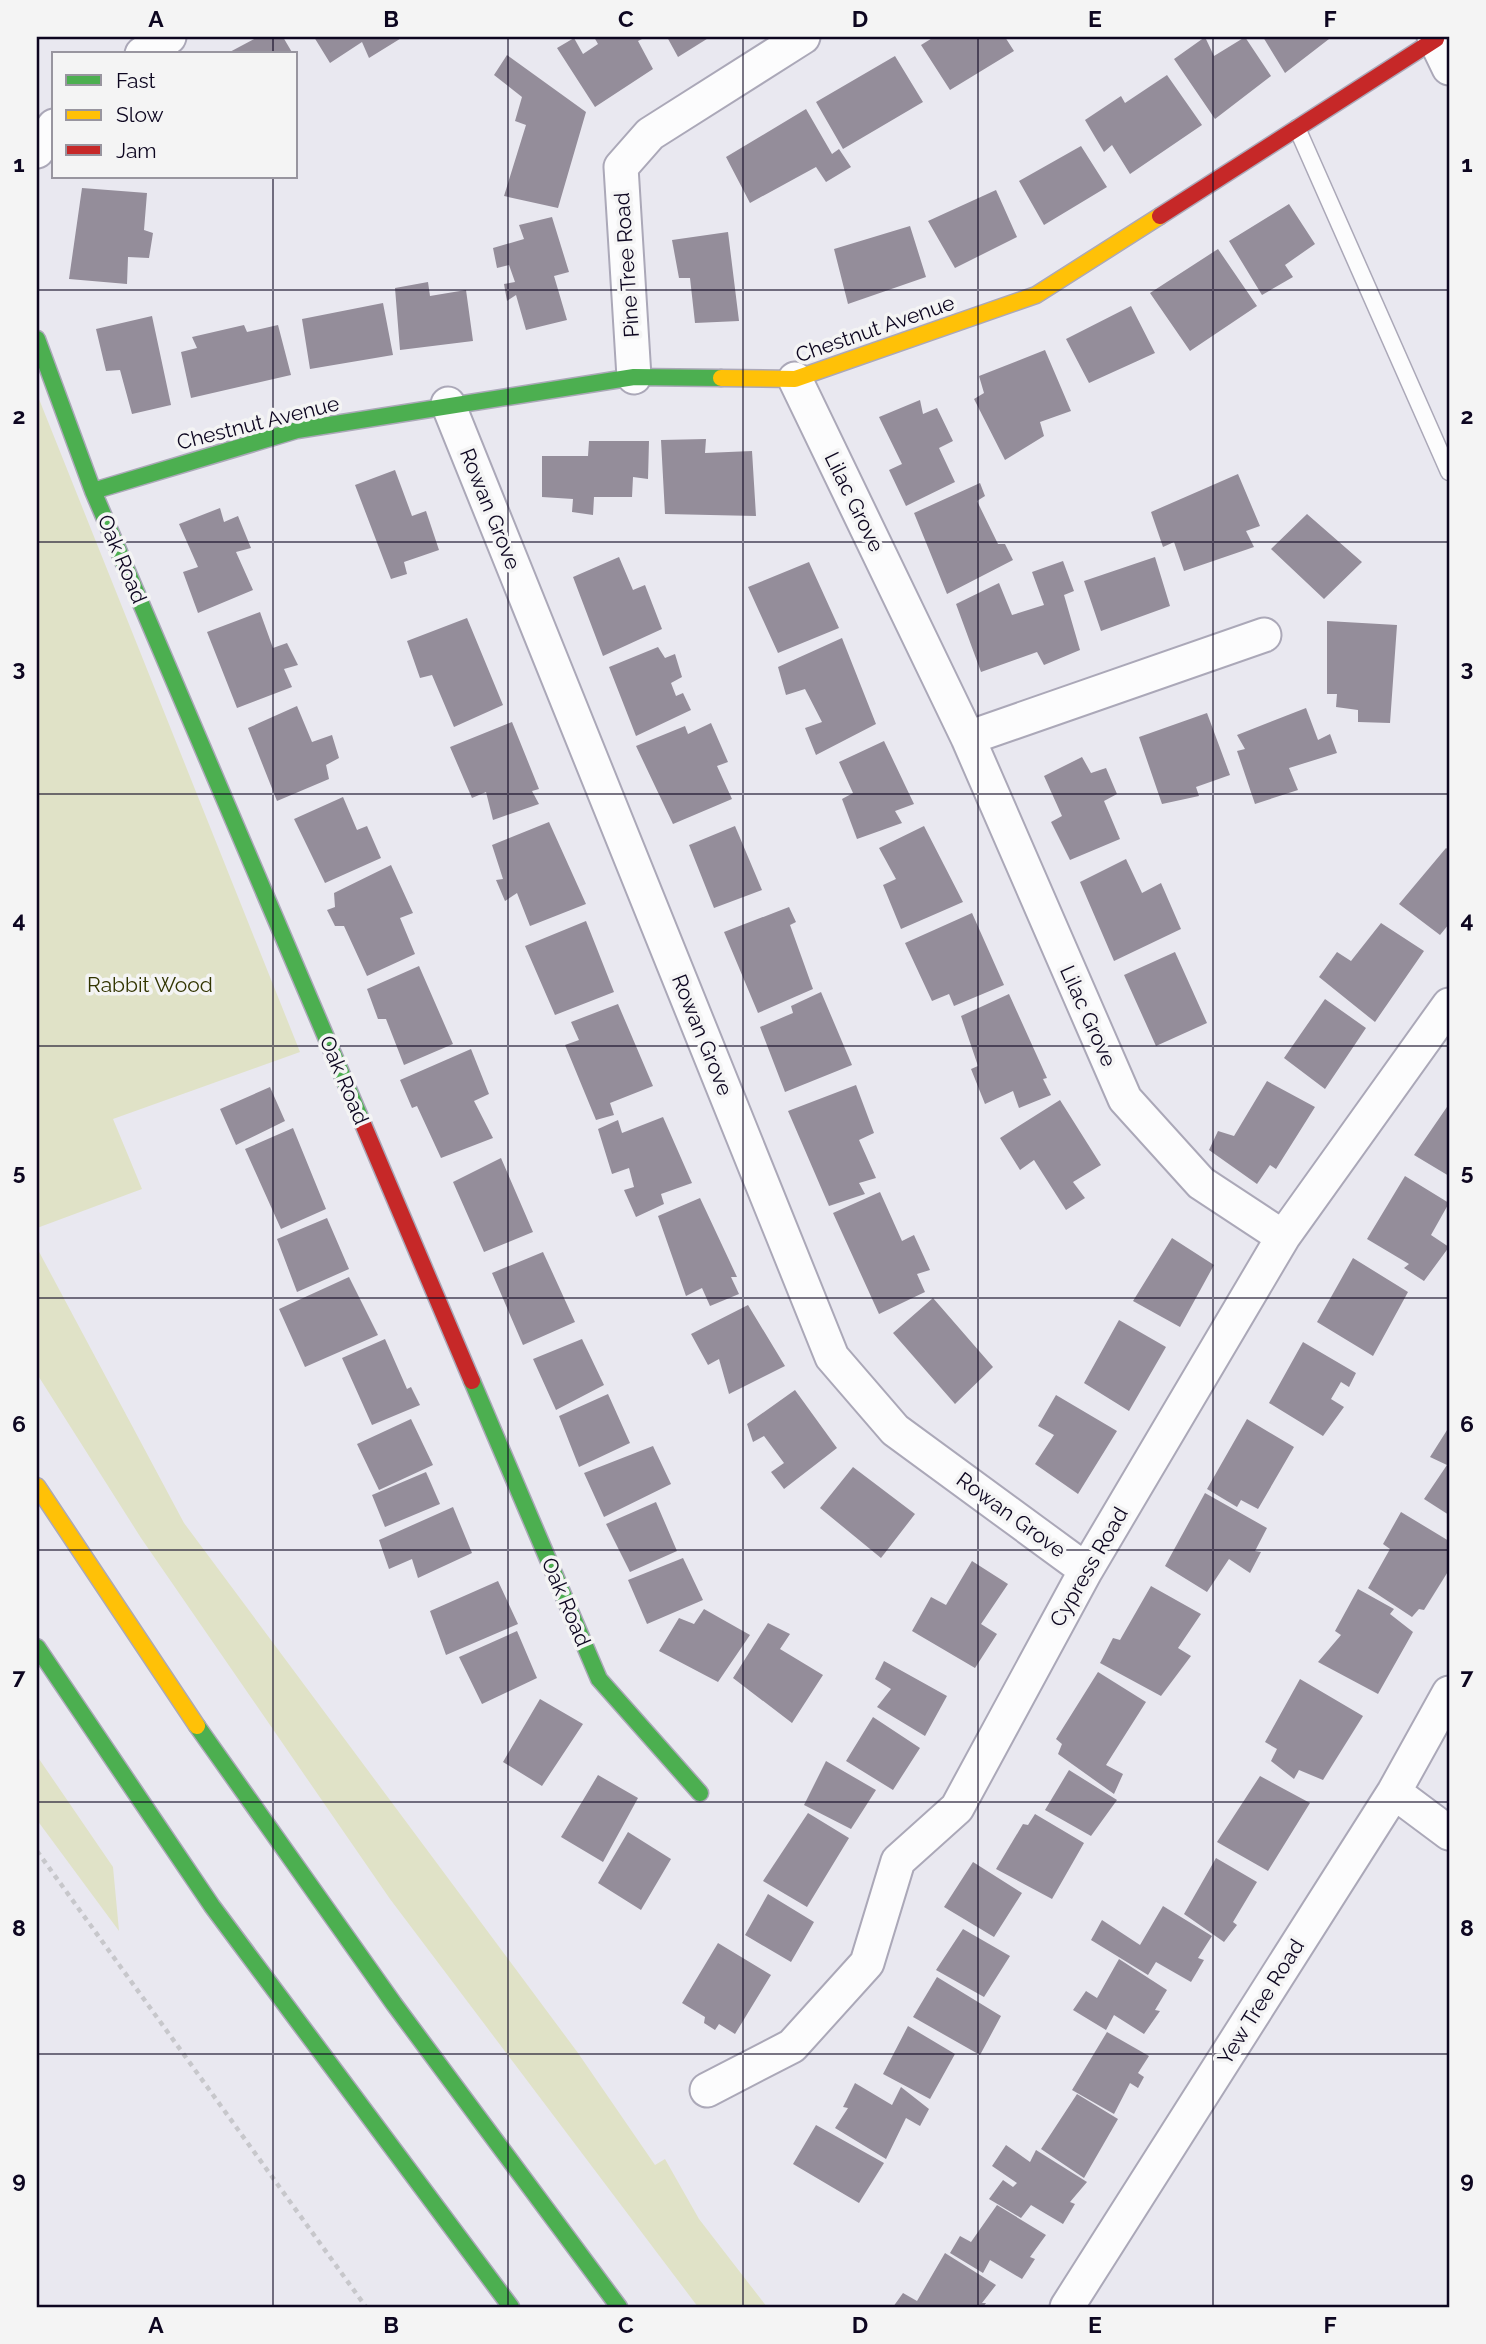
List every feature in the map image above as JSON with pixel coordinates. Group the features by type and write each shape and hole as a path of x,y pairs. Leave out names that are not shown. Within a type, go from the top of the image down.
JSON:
{"main road":[{"name":"Chestnut Avenue","path":"93,491 297,430 448,404 634,377 795,379 1036,295 1297,128 1440,48"},
{"name":"Oak Road","path":"37,339 93,491 599,1679 700,1793"},
{"path":"37,1486 107,1594 290,1859 485,2131 619,2307"},
{"path":"37,1647 212,1906 511,2307"}],"street":[{"path":"145,52 169,37"},
{"name":"Pine Tree Road","path":"634,377 621,167 650,134 803,37"},
{"path":"37,151 52,128"},
{"name":"Lilac Grove","path":"795,379 968,738 1125,1099 1201,1183 1283,1237"},
{"name":"Rowan Grove","path":"448,404 832,1357 895,1430 1086,1570"},
{"path":"968,738 1264,635"},
{"name":"Cypress Road","path":"707,2090 792,2046 867,1963 898,1861 957,1808 1086,1570 1283,1237 1449,1005"},
{"name":"Yew Tree Road","path":"1067,2307 1394,1792 1449,1693"},
{"path":"1394,1792 1449,1833"}],"lane":[{"path":"1297,128 1449,472"}],"path":[{"path":"37,1851 366,2307"}],"green space":[{"name":"Rabbit Wood","path":"37,394 300,1052 113,1119 142,1189 37,1228"},
{"path":"37,1248 184,1523 578,2053 655,2165 665,2159 699,2219 767,2307 698,2307 390,1899 141,1538 37,1374"},
{"path":"37,1756 113,1867 119,1931 37,1820"}],"building":[{"path":"258,37 283,37 292,52 230,52"},
{"path":"314,37 403,37 369,58 362,42 330,63"},
{"path":"594,37 646,37 638,41 653,69 595,107 557,48 574,38 583,54 598,44"},
{"path":"667,37 710,37 678,57"},
{"path":"934,37 1005,37 1014,51 950,90 921,45"},
{"path":"1205,37 1214,56 1245,37 1271,76 1215,119 1174,59"},
{"path":"1263,37 1328,37 1329,39 1285,73"},
{"path":"507,55 586,112 558,208 504,196 526,125 515,121 522,97 494,75"},
{"path":"895,56 923,102 843,149 816,102"},
{"path":"1167,75 1202,125 1130,174 1112,145 1104,152 1085,120 1121,96 1125,103"},
{"path":"806,109 832,154 839,149 851,167 826,182 816,167 750,203 726,157"},
{"path":"1081,146 1107,187 1044,225 1019,181"},
{"path":"82,188 147,193 144,230 153,233 149,258 128,257 127,284 69,279"},
{"path":"996,190 1017,237 955,268 928,221"},
{"path":"1289,204 1315,244 1285,265 1293,277 1262,295 1229,241"},
{"path":"552,217 569,272 554,276 567,320 526,330 516,295 507,301 504,284 515,282 509,265 497,268 493,248 524,239 519,225"},
{"path":"910,226 926,277 848,304 834,249"},
{"path":"728,232 739,321 695,323 690,278 679,278 672,240"},
{"path":"1218,249 1257,306 1190,351 1150,293"},
{"path":"428,282 430,296 466,290 473,341 400,350 395,288"},
{"path":"383,303 393,355 310,369 302,319"},
{"path":"1131,306 1155,353 1089,383 1066,339"},
{"path":"152,316 171,405 132,414 120,370 106,371 96,329"},
{"path":"244,325 247,332 278,325 291,375 191,398 181,352 197,348 192,337"},
{"path":"1045,350 1071,411 1040,422 1044,436 1005,460 974,399 984,393 979,376"},
{"path":"920,400 923,414 937,408 953,441 939,448 955,482 906,506 889,470 902,464 879,417"},
{"path":"706,439 705,453 752,451 756,516 665,514 661,440"},
{"path":"589,441 649,441 648,479 633,477 632,497 594,497 593,515 572,512 573,499 542,497 542,456 588,456"},
{"path":"395,470 412,516 426,511 439,550 404,562 407,574 391,579 355,485"},
{"path":"1238,474 1260,526 1246,531 1254,547 1184,571 1174,542 1163,547 1151,512"},
{"path":"980,483 985,496 977,501 998,544 1005,544 1013,560 947,594 914,513"},
{"path":"220,508 224,522 238,516 251,548 236,552 253,590 198,613 183,572 198,567 179,524"},
{"path":"1307,514 1362,562 1324,599 1271,549"},
{"path":"619,557 633,590 645,585 662,629 603,656 573,577"},
{"path":"1155,557 1170,606 1101,631 1084,581"},
{"path":"1063,561 1074,591 1064,595 1080,650 1044,665 1037,652 981,672 956,604 999,583 1012,615 1044,605 1032,572"},
{"path":"809,562 839,628 778,653 748,587"},
{"path":"260,612 273,648 287,643 298,665 284,669 292,687 237,708 207,632"},
{"path":"467,618 503,705 454,727 432,675 420,678 407,641"},
{"path":"1327,621 1397,625 1390,723 1358,722 1358,710 1336,707 1337,694 1327,694"},
{"path":"842,638 876,724 816,755 805,728 822,722 805,689 786,695 778,667"},
{"path":"658,647 665,658 675,654 682,677 671,683 676,696 683,693 691,710 636,736 609,667"},
{"path":"297,706 312,742 332,735 339,758 326,765 329,779 277,801 248,728"},
{"path":"1306,708 1318,740 1330,734 1337,753 1289,768 1298,790 1255,804 1237,751 1245,749 1237,735"},
{"path":"1207,713 1230,775 1196,787 1199,796 1162,804 1139,737"},
{"path":"512,722 539,789 532,791 539,804 493,820 486,792 472,798 450,747"},
{"path":"711,723 728,762 717,766 732,799 673,824 636,746 685,726 688,734"},
{"path":"884,741 914,804 895,811 902,823 857,839 842,799 853,793 839,762"},
{"path":"1082,757 1091,773 1106,768 1117,794 1104,801 1120,839 1070,860 1051,822 1062,816 1044,776"},
{"path":"343,797 357,830 367,826 381,858 325,883 294,819"},
{"path":"549,822 586,904 530,926 517,893 505,901 496,880 503,879 492,845"},
{"path":"735,826 762,890 714,908 689,845"},
{"path":"924,826 963,902 901,929 883,885 896,879 879,848"},
{"path":"1446,848 1449,850 1449,924 1440,935 1399,904"},
{"path":"1126,859 1142,893 1161,883 1181,929 1114,961 1080,882"},
{"path":"391,865 413,913 400,918 415,954 367,976 344,926 335,926 327,910 335,907 334,893"},
{"path":"789,907 796,922 790,925 813,989 758,1013 724,932"},
{"path":"972,913 1004,985 954,1006 949,994 932,1001 905,943"},
{"path":"586,921 614,992 555,1015 525,946"},
{"path":"1381,923 1424,951 1375,1022 1319,977 1337,952 1351,961"},
{"path":"1175,952 1207,1023 1156,1046 1124,975"},
{"path":"419,966 453,1044 404,1065 386,1019 378,1019 367,989"},
{"path":"821,992 852,1065 785,1092 760,1027 793,1013 791,1006"},
{"path":"1009,994 1047,1078 1043,1079 1051,1095 1019,1108 1013,1091 985,1104 971,1069 978,1066 961,1016"},
{"path":"1325,999 1366,1028 1325,1089 1284,1058"},
{"path":"618,1004 653,1086 610,1103 614,1115 596,1120 565,1045 579,1040 571,1022"},
{"path":"471,1049 489,1094 474,1101 493,1138 441,1158 417,1106 412,1108 400,1080"},
{"path":"1267,1081 1315,1107 1276,1169 1270,1165 1257,1184 1209,1150 1218,1131 1234,1136"},
{"path":"856,1085 874,1133 859,1140 876,1178 859,1183 865,1194 829,1206 788,1111"},
{"path":"270,1087 285,1121 236,1145 220,1109"},
{"path":"1060,1100 1101,1165 1073,1182 1085,1198 1066,1210 1034,1160 1020,1170 1000,1138"},
{"path":"1449,1104 1449,1176 1414,1155"},
{"path":"663,1117 692,1183 661,1194 664,1204 636,1217 624,1190 634,1187 629,1168 612,1174 598,1129 618,1120 622,1133"},
{"path":"293,1128 326,1209 281,1229 245,1149"},
{"path":"501,1158 533,1232 484,1252 453,1182"},
{"path":"1405,1176 1449,1203 1431,1235 1449,1247 1424,1281 1404,1268 1409,1264 1367,1239"},
{"path":"880,1192 902,1241 914,1235 930,1270 917,1274 925,1292 879,1314 833,1213"},
{"path":"700,1198 737,1277 731,1277 739,1294 710,1306 702,1288 686,1296 658,1216"},
{"path":"327,1218 349,1269 297,1292 277,1239"},
{"path":"1172,1238 1214,1265 1180,1327 1133,1301"},
{"path":"543,1252 575,1322 523,1345 492,1273"},
{"path":"1353,1258 1408,1292 1373,1356 1317,1322"},
{"path":"349,1277 378,1335 305,1367 279,1309"},
{"path":"933,1298 993,1367 955,1404 893,1333"},
{"path":"748,1305 785,1366 729,1394 719,1359 708,1365 691,1334"},
{"path":"1119,1320 1166,1347 1129,1411 1084,1383"},
{"path":"385,1339 407,1389 411,1387 420,1405 372,1425 342,1358"},
{"path":"582,1339 604,1385 556,1410 533,1359"},
{"path":"1303,1342 1356,1373 1349,1387 1341,1382 1331,1399 1344,1407 1323,1436 1269,1403"},
{"path":"795,1390 837,1448 784,1489 771,1472 784,1463 764,1436 753,1442 747,1424"},
{"path":"608,1394 630,1443 579,1467 559,1416"},
{"path":"1056,1395 1117,1431 1078,1494 1035,1464 1054,1435 1038,1426"},
{"path":"411,1419 433,1465 379,1490 357,1444"},
{"path":"1247,1419 1294,1447 1258,1509 1241,1500 1237,1507 1207,1489"},
{"path":"1449,1427 1449,1515 1424,1499 1447,1465 1430,1457"},
{"path":"653,1446 671,1484 604,1517 584,1473"},
{"path":"853,1467 915,1514 881,1558 820,1508"},
{"path":"426,1472 440,1504 385,1527 372,1495"},
{"path":"1205,1493 1267,1528 1255,1551 1261,1552 1250,1573 1229,1559 1207,1592 1165,1566"},
{"path":"656,1502 677,1551 630,1572 606,1524"},
{"path":"453,1507 472,1553 418,1578 412,1559 389,1569 379,1540"},
{"path":"1401,1512 1449,1541 1449,1570 1424,1610 1419,1609 1412,1617 1368,1588 1390,1549 1383,1544"},
{"path":"683,1558 703,1600 647,1624 628,1580"},
{"path":"972,1561 1008,1584 981,1624 997,1634 975,1668 912,1631 931,1597 946,1605"},
{"path":"498,1581 518,1624 446,1655 430,1611"},
{"path":"1151,1586 1201,1614 1178,1648 1191,1656 1161,1696 1100,1663 1113,1638 1120,1640"},
{"path":"1358,1589 1394,1609 1390,1614 1413,1632 1378,1694 1318,1662 1341,1635 1335,1631"},
{"path":"704,1609 750,1635 718,1682 659,1651 679,1618 694,1624"},
{"path":"768,1623 790,1634 780,1649 823,1675 792,1723 733,1678"},
{"path":"517,1631 537,1678 482,1704 459,1657"},
{"path":"884,1661 947,1696 925,1736 877,1707 891,1689 875,1679"},
{"path":"1098,1672 1146,1702 1106,1765 1123,1774 1114,1794 1058,1754 1062,1744 1056,1739"},
{"path":"1300,1679 1363,1716 1323,1780 1299,1770 1294,1779 1271,1761 1277,1749 1265,1742"},
{"path":"540,1699 583,1724 542,1786 503,1762"},
{"path":"873,1717 920,1748 893,1790 846,1761"},
{"path":"826,1761 876,1790 851,1829 804,1805"},
{"path":"1069,1770 1117,1800 1091,1836 1045,1810"},
{"path":"598,1775 638,1798 603,1862 561,1837"},
{"path":"1260,1776 1310,1803 1268,1871 1217,1842"},
{"path":"808,1813 849,1838 807,1907 763,1881"},
{"path":"1035,1814 1084,1843 1052,1899 996,1869 1023,1824 1028,1825"},
{"path":"628,1832 671,1859 641,1910 598,1883"},
{"path":"1216,1858 1257,1882 1233,1922 1237,1925 1224,1942 1184,1914"},
{"path":"973,1862 1022,1893 994,1937 944,1907"},
{"path":"768,1894 814,1922 791,1962 745,1935"},
{"path":"1163,1906 1212,1936 1198,1958 1204,1960 1191,1982 1156,1962 1148,1975 1091,1940 1102,1920 1140,1945"},
{"path":"963,1929 1010,1956 984,1997 936,1970"},
{"path":"718,1943 771,1975 735,2034 719,2024 715,2030 704,2023 705,2017 682,2003"},
{"path":"1119,1959 1167,1990 1155,2010 1160,2011 1144,2034 1114,2015 1106,2030 1073,2010 1086,1991 1097,1998"},
{"path":"937,1977 1001,2016 980,2055 913,2017"},
{"path":"908,2026 955,2054 930,2099 883,2074"},
{"path":"1107,2032 1149,2056 1138,2073 1144,2077 1138,2088 1130,2083 1114,2114 1072,2090"},
{"path":"855,2083 892,2105 901,2087 929,2109 920,2126 906,2118 886,2159 835,2128 848,2108 843,2107"},
{"path":"1077,2094 1118,2119 1084,2178 1041,2149"},
{"path":"816,2125 884,2163 859,2203 793,2164"},
{"path":"1006,2145 1030,2162 1036,2150 1087,2182 1070,2202 1075,2204 1063,2224 1031,2205 1021,2218 989,2199 1003,2180 1013,2187 1017,2183 992,2166"},
{"path":"997,2205 1046,2235 1030,2257 1035,2259 1022,2279 990,2260 983,2273 950,2253 960,2236 971,2242"},
{"path":"945,2253 996,2285 982,2303 986,2303 983,2307 893,2307 903,2293 917,2301"}],"traffic: fast":[{"path":"37,339 93,491 363,1124"},
{"path":"93,491 297,430 634,377 721,378"},
{"path":"472,1381 599,1679 700,1793"},
{"path":"37,1647 212,1906 511,2307"},
{"path":"197,1726 394,2004 619,2307"}],"traffic: slow":[{"path":"721,378 795,379 1036,295 1160,216"},
{"path":"37,1486 197,1726"}],"traffic: jam":[{"path":"1160,216 1436,39"},
{"path":"363,1124 472,1381"}]}
